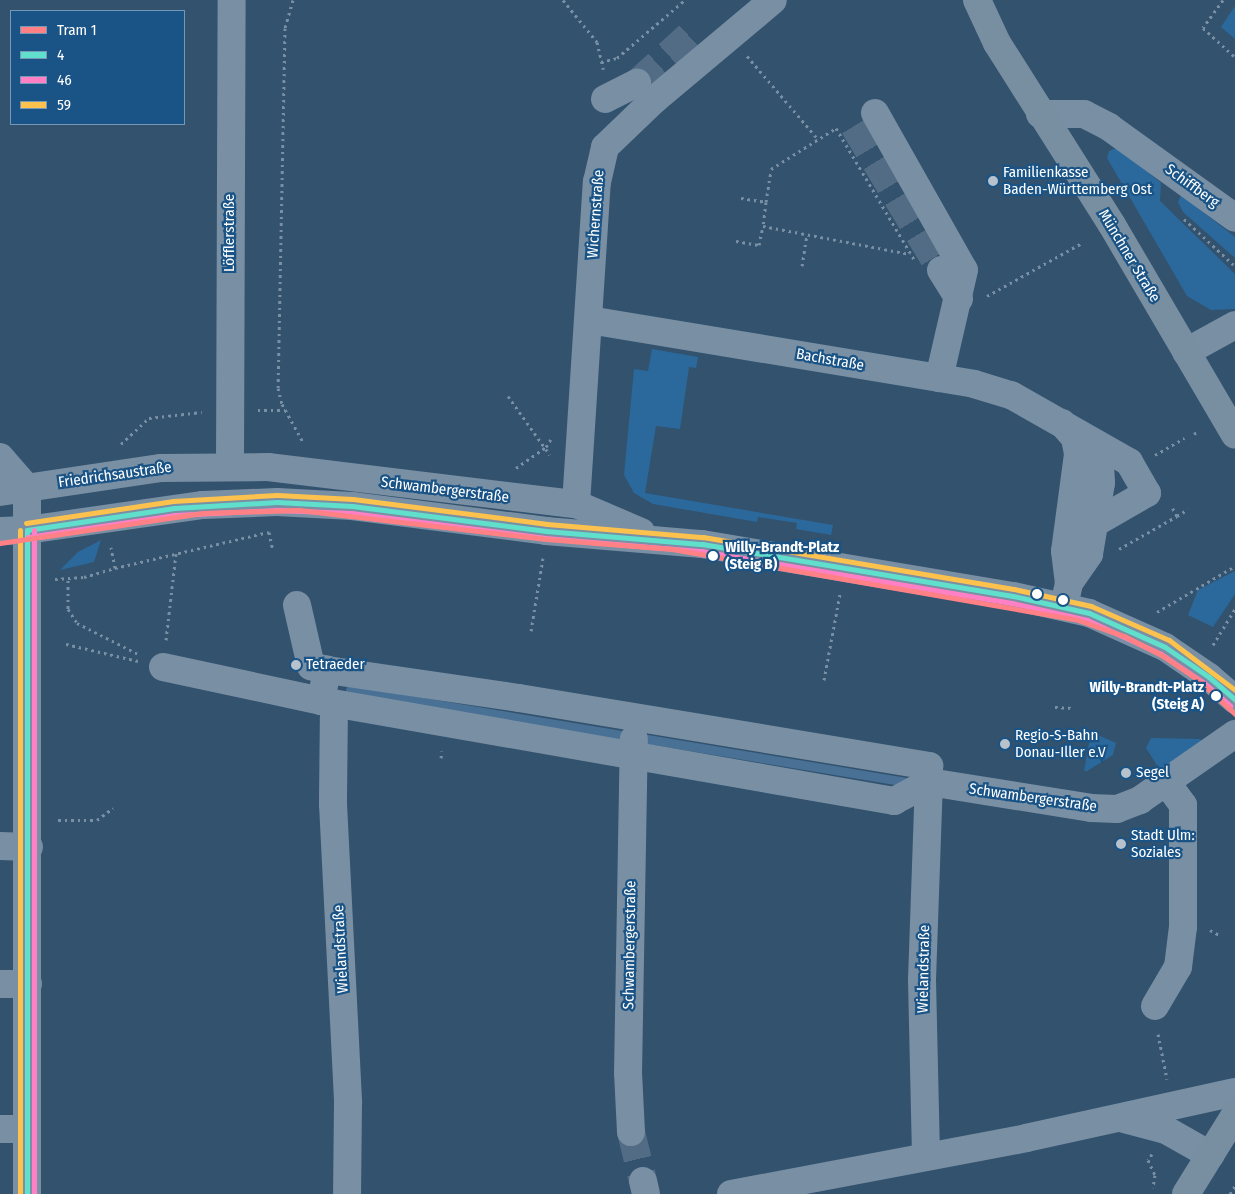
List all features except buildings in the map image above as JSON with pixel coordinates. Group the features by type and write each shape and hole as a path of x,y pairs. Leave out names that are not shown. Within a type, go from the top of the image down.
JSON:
{"main road":[{"name":"Münchner Straße","path":"977,0 997,43 1040,114 1112,225 1235,435"},
{"path":"1186,1194 1235,1115"}],"street":[{"name":"Löfflerstraße","path":"230,465 232,0"},
{"path":"231,36 247,0"},
{"path":"734,33 738,0"},
{"name":"Wichernstraße","path":"576,504 590,320 597,182 605,147 617,133 773,0"},
{"path":"605,99 637,83"},
{"path":"874,113 964,270 959,299 939,378"},
{"name":"Schiffberg","path":"1040,114 1084,114 1109,127 1235,218"},
{"path":"928,266 959,299"},
{"name":"Bachstraße","path":"590,320 939,378 1003,392 1129,462 1147,493 1095,523"},
{"path":"1186,352 1235,324"},
{"name":"Bachstraße","path":"1066,595 1089,554 1102,470 1094,450 1071,429"},
{"name":"Bachstraße","path":"1066,595 1065,551 1078,454 1071,429"},
{"path":"0,458 27,488 29,847 27,1194"},
{"name":"Schwambergerstraße","path":"230,465 576,504 655,538"},
{"name":"Friedrichsaustraße","path":"0,492 161,468 230,465"},
{"name":"Schwambergerstraße","path":"28,530 174,508 277,502 352,506 576,534 655,538 1066,595 1110,621 1165,647 1203,673 1235,700"},
{"path":"0,531 28,530"},
{"path":"0,538 28,530"},
{"path":"163,666 328,702 632,757 894,801 928,782 929,766 311,666 296,605"},
{"path":"327,670 328,702"},
{"name":"Wielandstraße","path":"328,702 348,1102 347,1194"},
{"name":"Schwambergerstraße","path":"631,1132 628,1072 632,757 638,718"},
{"name":"Schwambergerstraße","path":"928,782 1109,808 1140,800 1235,734"},
{"name":"Wielandstraße","path":"926,1156 922,980 928,782"},
{"path":"1155,1006 1178,967 1183,927 1183,805 1167,783"},
{"path":"0,846 29,847"},
{"path":"0,984 28,984"},
{"path":"731,1194 1120,1118 1235,1092"},
{"path":"1120,1118 1166,1130 1210,1155"},
{"path":"0,1129 27,1129"}],"path":[{"path":"98,477 96,458 122,444 149,418 229,410 285,410 278,388 285,38 293,0"},
{"path":"563,0 590,30 597,42 606,82 605,99"},
{"path":"601,62 617,58 685,0"},
{"path":"1222,0 1204,28 1235,58"},
{"path":"734,33 818,139"},
{"path":"736,241 759,245 771,168 836,128 911,254 928,266"},
{"path":"741,198 766,202"},
{"path":"762,226 911,254"},
{"path":"802,266 808,234"},
{"path":"1200,234 1235,266"},
{"path":"994,295 1082,243"},
{"path":"508,396 546,447"},
{"path":"514,469 546,447 557,430"},
{"path":"1169,448 1185,438"},
{"path":"1177,516 1188,509"},
{"path":"163,666 77,623 68,609 68,580 269,532 273,551"},
{"path":"109,541 115,568"},
{"path":"163,666 176,554"},
{"path":"531,631 543,555"},
{"path":"1156,613 1235,566"},
{"path":"824,680 838,604"},
{"path":"1212,646 1235,609"},
{"path":"66,644 163,666"},
{"path":"1056,707 1072,708"},
{"path":"58,820 97,820 113,808"},
{"path":"1159,1043 1164,1069"},
{"path":"1230,1194 1235,1186"}],"shaded area":[{"path":"1235,6 1235,39 1221,27"},
{"path":"1120,149 1161,183 1160,201 1235,274 1235,309 1211,310 1187,296 1107,158 1109,151"},
{"path":"1181,195 1235,237 1235,258 1183,212 1178,202"},
{"path":"652,349 698,357 696,368 689,367 680,429 656,426 645,493 833,525 831,535 796,529 797,523 758,517 757,522 653,504 634,493 624,475 634,369 648,371"},
{"path":"101,540 94,562 60,570 78,552"},
{"path":"1235,571 1235,594 1213,627 1188,615 1198,590"},
{"path":"1091,732 1116,743 1113,755 1084,771"},
{"path":"1151,738 1200,739 1202,742 1160,770 1146,748"}],"waterway":[{"path":"350,690 627,736"},
{"path":"647,739 907,782"}],"tunnel":[{"path":"637,83 692,33"},
{"path":"854,126 941,270"},
{"path":"631,1132 643,1181"}],"tram line":[{"name":"1","path":"0,543 203,513 299,510 546,539 672,549 1075,619 1124,636 1163,656 1197,679 1235,714"}],"transit line":[{"name":"59","path":"26,523 173,501 277,495 353,499 547,524 703,537 1014,589 1091,606 1169,640 1235,690"},
{"name":"4","path":"27,530 174,508 277,502 352,506 546,531 702,544 1013,596 1089,613 1165,647 1209,677 1235,700"},
{"name":"46","path":"28,537 175,515 277,510 351,513 545,538 701,551 1012,603 1087,620 1161,654 1204,683 1230,706"},
{"name":"59","path":"20,530 20,1194"},
{"name":"4","path":"27,530 27,1194"},
{"name":"46","path":"34,530 34,1194"}],"place":[{"name":"Familienkasse Baden-Württemberg Ost","path":"993,181"},
{"name":"Willy-Brandt-Platz (Steig B)","path":"713,556"},
{"name":"Tetraeder","path":"296,665"},
{"name":"Willy-Brandt-Platz (Steig A)","path":"1216,696"},
{"name":"Regio-S-Bahn Donau-Iller e.V","path":"1005,744"},
{"name":"Segel","path":"1126,773"},
{"name":"Stadt Ulm: Soziales","path":"1121,844"}]}
